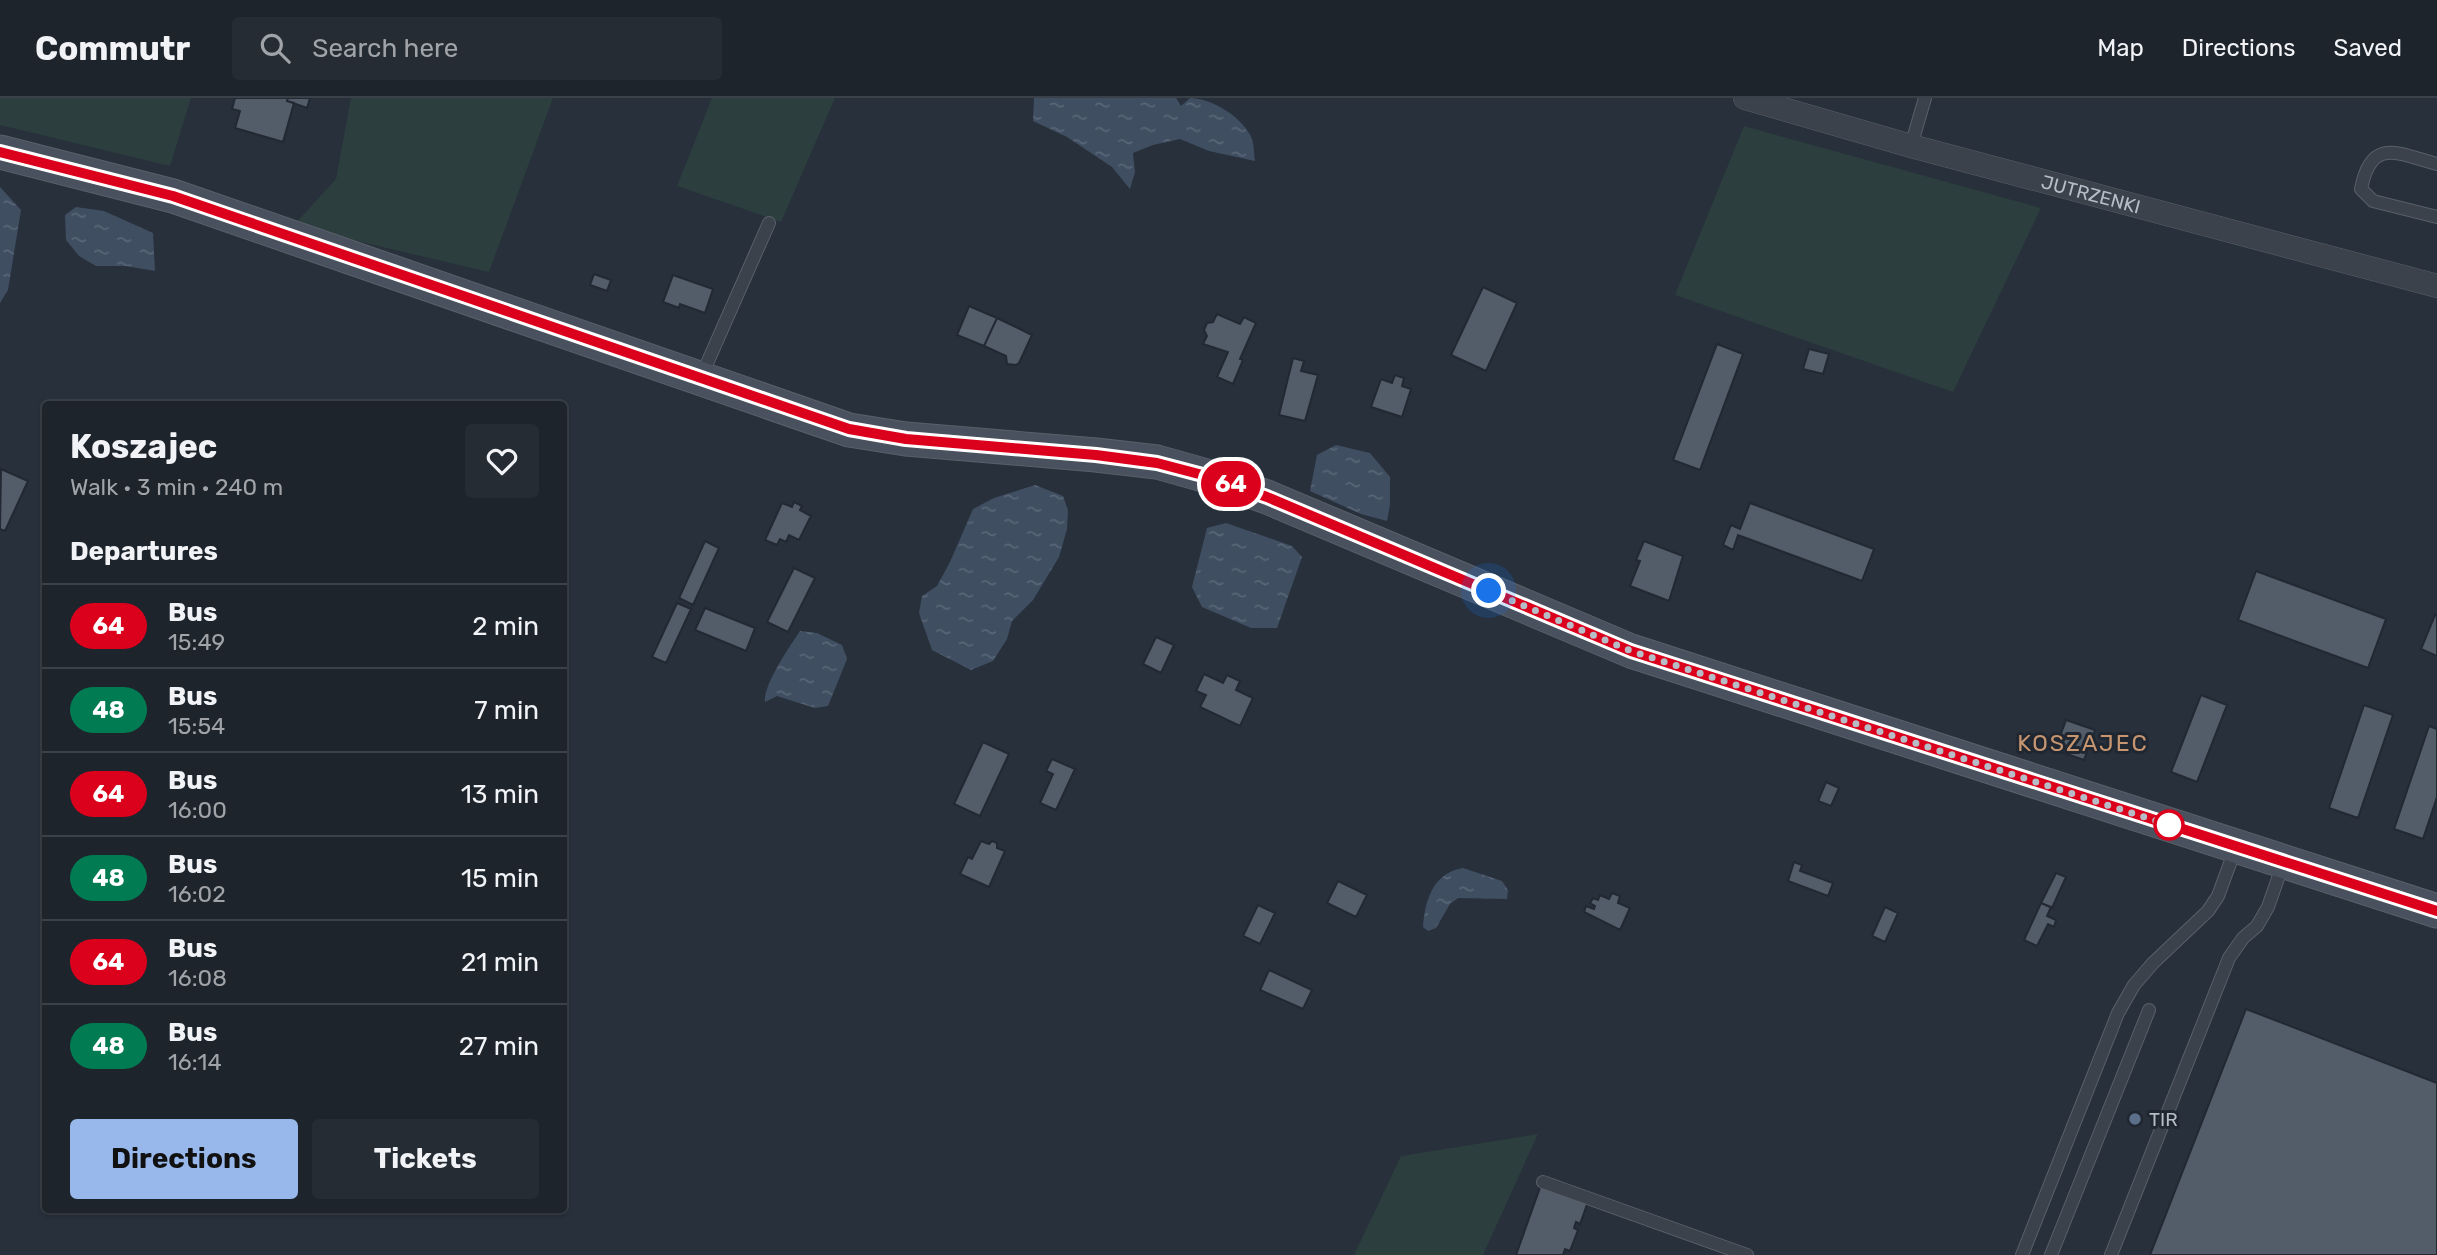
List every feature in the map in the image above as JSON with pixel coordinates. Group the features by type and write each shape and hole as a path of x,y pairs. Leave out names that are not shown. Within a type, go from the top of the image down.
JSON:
{"street":[{"name":"JUTRZENKI","path":"1745,98 1911,146 2437,286"},
{"path":"0,152 173,196 849,429 906,439 1096,455 1157,463 1214,478 1267,497 1631,651 2437,911"}],"lane":[{"path":"1911,146 1925,98"},
{"path":"2437,164 2402,154 2383,153 2373,157 2364,171 2361,189 2373,201 2437,217"},
{"path":"701,378 769,223"},
{"path":"2022,1255 2118,1013 2134,985 2208,911 2218,896 2236,846"},
{"path":"2111,1255 2228,958 2243,938 2257,926 2268,907 2284,862"},
{"path":"2050,1255 2149,1010"},
{"path":"1543,1182 1747,1255"}],"shaded area":[{"path":"0,98 191,98 170,166 0,125"},
{"path":"351,98 553,98 489,272 293,226 336,179"},
{"path":"712,98 835,98 781,222 677,186"},
{"path":"1744,126 2041,208 1953,392 1675,295"},
{"path":"1538,1134 1483,1255 1354,1255 1401,1156"}],"water":[{"path":"1034,98 1176,98 1181,106 1190,98 1208,101 1235,117 1248,131 1255,161 1209,151 1180,139 1153,145 1133,153 1135,172 1130,189 1112,167 1067,137 1033,121"},
{"path":"0,187 21,210 8,290 0,303"},
{"path":"76,207 104,211 153,233 155,271 126,266 96,266 79,256 66,240 65,215"},
{"path":"1336,445 1370,453 1390,477 1387,521 1361,514 1310,491 1317,455"},
{"path":"1035,485 1063,496 1068,510 1067,529 1059,557 1033,600 1012,621 1007,639 993,661 971,670 932,650 919,613 922,596 937,586 973,509 994,498"},
{"path":"1226,523 1292,546 1302,557 1277,628 1251,628 1202,607 1192,587 1207,528"},
{"path":"800,631 817,633 842,645 847,659 828,706 815,708 777,696 765,702 768,686"},
{"path":"1463,868 1502,881 1508,890 1507,899 1458,898 1450,904 1436,928 1428,931 1423,927 1432,889 1444,876"}],"building":[{"path":"235,98 288,98 287,101 294,103 283,142 235,128 240,111 232,109"},
{"path":"288,98 310,98 307,108 287,101"},
{"path":"594,274 611,280 607,291 590,285"},
{"path":"673,275 713,289 705,313 680,304 679,308 663,302"},
{"path":"1483,287 1517,303 1486,371 1451,355"},
{"path":"969,306 997,318 984,346 957,335"},
{"path":"1217,314 1240,324 1244,317 1256,323 1240,359 1243,360 1233,384 1217,377 1228,352 1203,344 1207,336 1204,330 1207,323 1213,322"},
{"path":"997,318 1032,335 1016,365 1007,364 1006,356 984,346"},
{"path":"1717,344 1743,354 1700,470 1673,460"},
{"path":"1809,349 1829,354 1823,374 1803,369"},
{"path":"1293,358 1304,361 1301,371 1318,375 1305,421 1279,415"},
{"path":"1395,375 1404,378 1402,386 1411,389 1402,417 1371,407 1381,379 1392,383"},
{"path":"1,469 28,481 5,531 0,529"},
{"path":"794,502 802,506 800,510 811,516 799,540 789,535 786,542 780,539 777,545 765,540 782,503 792,507"},
{"path":"1750,503 1874,549 1862,581 1738,535 1733,550 1723,545 1731,525 1740,529"},
{"path":"705,541 719,548 693,605 679,598"},
{"path":"1644,541 1683,556 1669,601 1630,586 1640,561 1636,560"},
{"path":"794,568 815,578 788,632 767,622"},
{"path":"2256,571 2386,619 2368,668 2238,620"},
{"path":"677,603 691,609 666,663 652,657"},
{"path":"705,608 755,628 746,651 695,630"},
{"path":"2435,615 2437,616 2437,656 2421,649"},
{"path":"1156,637 1174,645 1161,673 1143,664"},
{"path":"1204,674 1223,683 1227,675 1240,681 1236,690 1253,698 1240,726 1200,707 1206,695 1196,691"},
{"path":"2201,695 2227,705 2197,782 2171,772"},
{"path":"2364,705 2393,715 2358,818 2329,808"},
{"path":"2066,720 2095,730 2084,760 2055,750"},
{"path":"2429,726 2437,729 2437,797 2423,839 2394,829"},
{"path":"983,742 1009,754 980,816 954,804"},
{"path":"1052,759 1075,769 1056,810 1040,803 1053,774 1046,771"},
{"path":"1826,782 1839,788 1831,806 1818,801"},
{"path":"981,841 997,843 997,848 1005,851 989,887 960,874 968,857 972,859"},
{"path":"1794,862 1802,865 1800,871 1833,883 1828,896 1788,881"},
{"path":"2056,873 2066,877 2052,908 2041,903"},
{"path":"1338,881 1367,895 1356,917 1327,903"},
{"path":"1612,893 1620,896 1618,903 1630,908 1620,930 1584,912 1586,906 1594,909 1595,906 1590,903 1593,898 1598,900 1600,895 1609,899"},
{"path":"2041,903 2051,907 2047,916 2056,920 2054,927 2048,924 2037,946 2024,940"},
{"path":"1258,905 1275,913 1260,944 1243,936"},
{"path":"1885,907 1898,913 1885,942 1872,936"},
{"path":"1269,970 1312,990 1303,1009 1260,990"},
{"path":"2246,1009 2437,1083 2437,1255 2150,1255"},
{"path":"1542,1182 1589,1199 1580,1224 1576,1222 1574,1228 1578,1230 1570,1251 1565,1249 1563,1255 1516,1255"}],"bus line":[{"name":"64","path":"0,152 173,196 849,429 906,439 1096,455 1157,463 1214,478 1267,497 1631,651 2437,911"}],"place":[{"name":"TIR","path":"2135,1119"}],"district":[{"name":"KOSZAJEC","path":"2083,743"}],"route":[{"path":"1489,591 1631,651 2169,825"}]}
